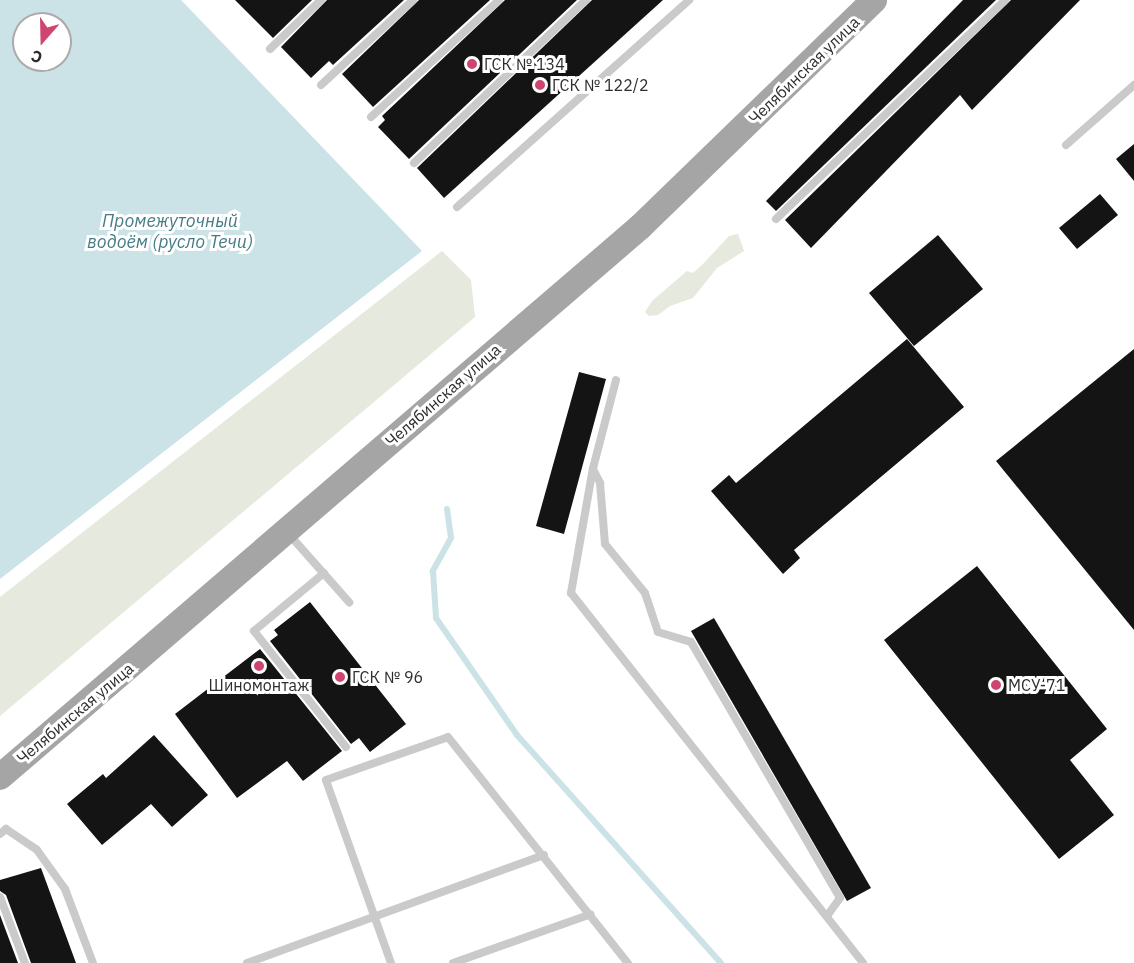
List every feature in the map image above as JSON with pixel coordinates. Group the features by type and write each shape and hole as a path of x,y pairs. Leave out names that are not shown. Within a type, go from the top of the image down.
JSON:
{"main road":[{"name":"Челябинская улица","path":"0,777 640,227 874,0"}],"lane":[{"path":"270,49 321,0"},
{"path":"321,85 412,0"},
{"path":"371,117 499,0"},
{"path":"414,164 586,0"},
{"path":"457,207 689,0"},
{"path":"776,219 1005,0"},
{"path":"1066,145 1134,86"},
{"path":"616,380 592,468 571,593 863,963"},
{"path":"592,468 600,483 605,543 645,594 658,632 691,642 840,898 827,916"},
{"path":"287,532 349,602"},
{"path":"324,573 254,631 346,747"},
{"path":"391,963 326,780 448,736 628,963"},
{"path":"0,834 6,829 37,850 65,889 93,963"},
{"path":"247,963 544,855"},
{"path":"0,897 25,963"},
{"path":"453,963 591,914"}],"shaded area":[{"path":"738,234 744,251 717,268 693,298 670,306 658,315 649,316 645,312 652,301 687,271 693,273 729,236"},
{"path":"442,251 471,280 475,317 0,716 0,597"}],"water":[{"name":"Промежуточный водоём (русло Течи)","path":"0,0 181,0 422,251 0,579"}],"building":[{"path":"235,0 312,0 273,38"},
{"path":"327,0 404,0 333,65 329,61 311,78 281,47"},
{"name":"ГСК № 134","path":"419,0 490,0 373,107 342,74"},
{"name":"ГСК № 134","path":"505,0 577,0 409,159 378,127 385,120 382,116"},
{"name":"ГСК № 122/2","path":"592,0 663,0 444,198 417,168"},
{"path":"963,0 996,0 776,211 766,201"},
{"path":"1011,0 1080,0 972,110 960,95 811,248 785,220"},
{"path":"1134,144 1134,181 1116,159"},
{"path":"1100,194 1118,215 1077,249 1059,228"},
{"path":"938,235 983,289 914,346 869,293"},
{"path":"907,339 964,407 794,550 800,558 783,574 711,491 729,475 736,483"},
{"path":"1134,349 1134,630 996,461"},
{"path":"579,372 606,379 564,534 536,526"},
{"name":"МСУ-71","path":"977,566 1107,729 1070,760 1114,815 1059,859 884,640"},
{"name":"ГСК № 96","path":"310,602 406,724 370,752 359,738 351,744 270,641 278,635 274,630"},
{"path":"714,618 871,888 847,901 691,631"},
{"path":"260,649 342,751 303,781 287,761 237,798 175,714"},
{"path":"154,735 208,795 172,827 151,804 102,845 67,804 103,774 106,778"},
{"path":"41,868 76,963 31,963 6,895 0,891 0,880"},
{"path":"0,915 18,963 0,963"}],"waterway":[{"path":"447,509 451,538 433,571 436,618 517,735 721,963"}],"place":[{"name":"ГСК № 134","path":"472,64"},
{"name":"ГСК № 122/2","path":"540,85"},
{"name":"Шиномонтаж","path":"259,666"},
{"name":"ГСК № 96","path":"340,677"},
{"name":"МСУ-71","path":"996,685"}]}
